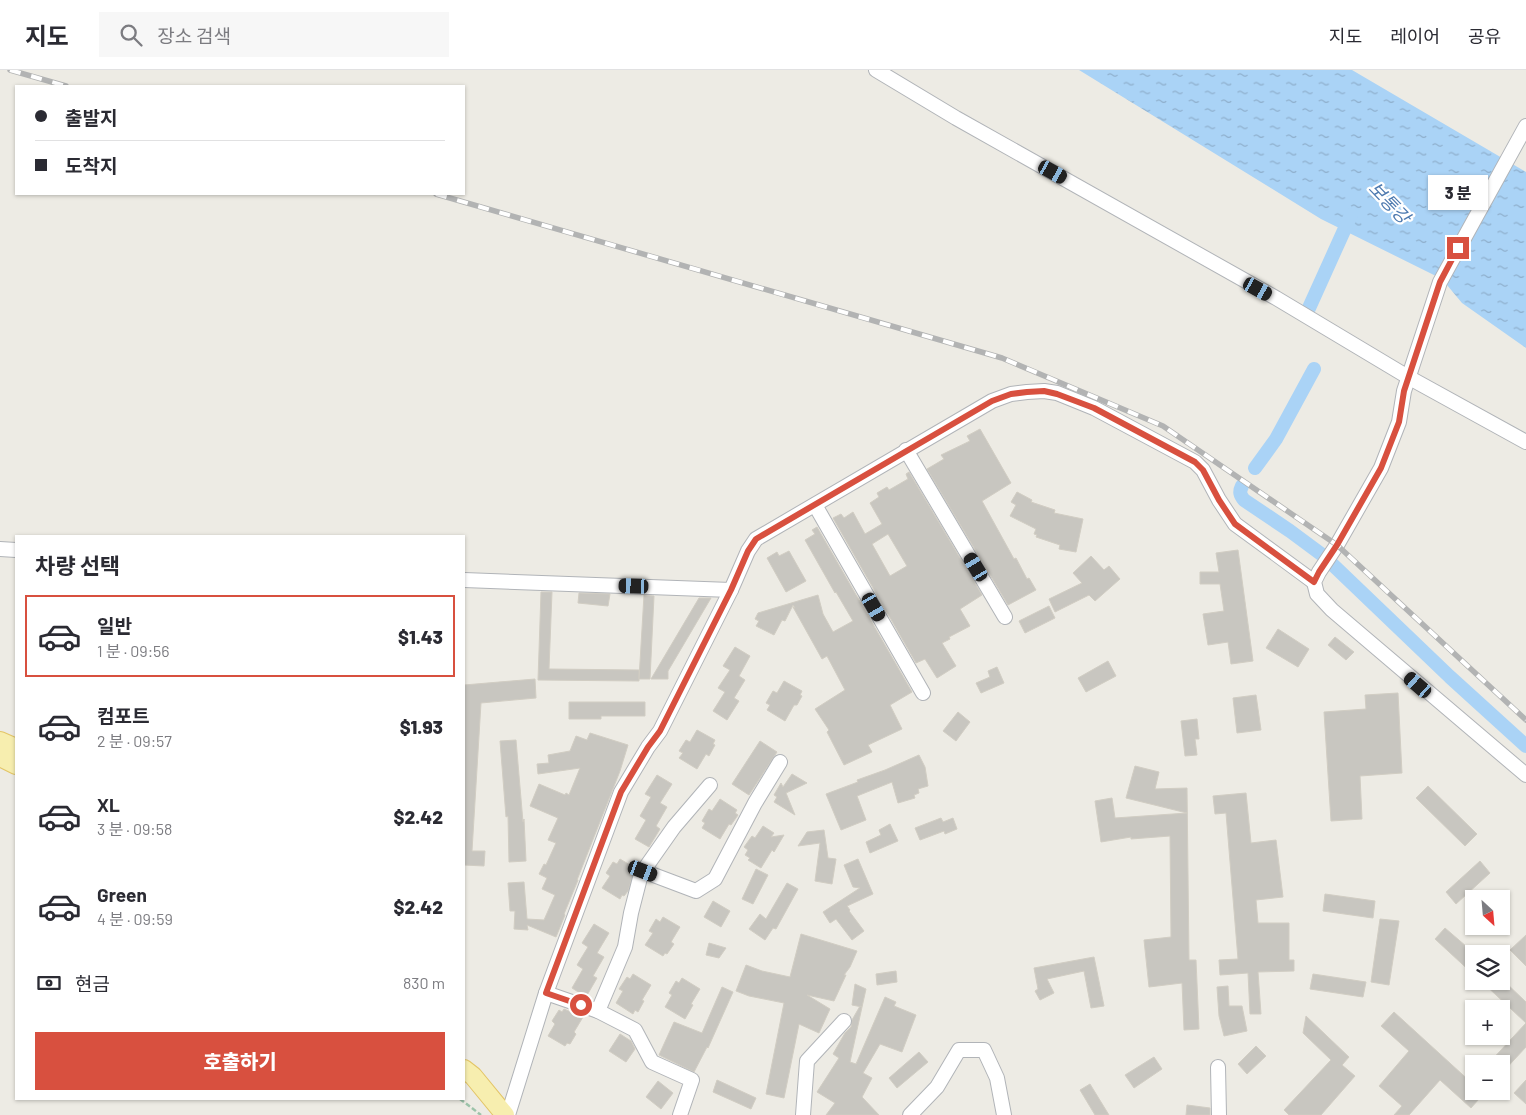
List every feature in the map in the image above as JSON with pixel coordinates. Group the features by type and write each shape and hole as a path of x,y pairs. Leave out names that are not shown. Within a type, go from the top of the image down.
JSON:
{"main road":[{"path":"0,741 15,748"},
{"path":"0,757 15,764"},
{"path":"465,1070 473,1076 506,1115"},
{"path":"465,1087 506,1115"}],"street":[{"path":"876,70 956,118 1284,303 1408,377 1526,442"},
{"path":"1314,582 1381,468 1399,422 1408,377 1440,282 1526,126"},
{"path":"506,1115 546,993 621,792 660,731 731,590 748,551 756,539 992,401 1011,394 1044,391 1057,394 1094,408 1195,462 1203,470 1219,500 1235,524 1314,582 1317,594 1332,610 1526,775"},
{"path":"906,450 1005,617"},
{"path":"816,505 923,693"},
{"path":"0,549 15,550"},
{"path":"465,580 731,590"},
{"path":"643,871 696,891 715,879 780,762"},
{"path":"598,1011 626,947 631,913 643,871 674,827 710,785"},
{"path":"546,993 598,1011 635,1030 652,1062 692,1080 680,1115"},
{"path":"803,1115 807,1061 844,1021"},
{"path":"910,1115 937,1087 959,1050 984,1050 997,1078 1004,1115"},
{"path":"1218,1067 1219,1115"}],"path":[{"path":"461,1100 481,1115"}],"water":[{"name":"보통강","path":"1079,70 1352,70 1526,172 1526,348 1462,303 1442,279 1321,219"}],"building":[{"path":"980,429 1011,483 982,501 1014,559 1016,558 1027,579 1029,578 1036,590 1008,605 927,469 944,459 941,455 970,441 967,436"},
{"path":"909,472 982,595 960,609 970,626 942,643 956,666 937,678 925,659 916,663 833,518 841,514 844,518 853,512 865,534 882,524 870,503 879,497 877,493 887,487 889,490 908,479 906,474","holes":["888,534 907,566 890,576 872,544"]},
{"path":"1017,492 1032,500 1031,502 1055,510 1054,513 1083,519 1076,552 1059,549 1060,545 1036,537 1037,535 1034,534 1036,529 1010,516 1016,505 1011,502"},
{"path":"817,527 912,692 890,705 902,729 868,745 872,752 844,765 827,732 829,730 815,709 845,690 827,656 822,659 793,605 785,621 782,620 774,635 756,626 759,621 755,619 758,613 818,595 823,614 833,632 853,621 805,540 815,534 812,530"},
{"path":"1238,550 1253,661 1231,664 1228,642 1208,645 1203,614 1224,611 1220,584 1200,584 1200,572 1219,572 1216,553"},
{"path":"789,551 806,581 786,592 767,558 777,552 779,556"},
{"path":"1091,556 1104,570 1109,566 1120,579 1095,601 1089,595 1055,612 1049,599 1082,583 1073,573"},
{"path":"541,592 552,592 549,669 639,670 639,681 538,680"},
{"path":"579,593 610,594 608,606 578,603"},
{"path":"644,595 654,596 650,679 639,679"},
{"path":"699,598 711,598 668,671 668,679 651,679"},
{"path":"1049,606 1055,618 1025,633 1019,621"},
{"path":"1278,629 1309,649 1298,667 1266,648"},
{"path":"1335,637 1354,652 1346,660 1328,645"},
{"path":"735,647 750,656 739,676 745,680 734,698 739,701 727,720 713,711 725,692 718,688 730,670 723,666"},
{"path":"1108,661 1116,676 1086,692 1078,678"},
{"path":"997,667 1004,683 981,693 976,683 990,677 988,671"},
{"path":"535,679 536,698 481,703 472,851 485,851 484,866 465,865 465,685"},
{"path":"784,681 802,691 800,695 802,696 797,705 794,705 785,721 767,710 770,705 766,703 773,691 777,693"},
{"path":"1398,693 1402,773 1360,776 1362,819 1331,821 1324,712 1366,709 1365,695"},
{"path":"1256,695 1261,730 1237,733 1233,698"},
{"path":"569,702 645,702 645,716 601,716 601,719 569,719"},
{"path":"958,712 970,722 956,741 943,731"},
{"path":"1197,719 1199,739 1195,739 1197,755 1185,756 1181,721"},
{"path":"697,730 715,740 713,744 715,745 709,756 706,754 697,769 679,758 683,753 679,751 686,740 690,742"},
{"path":"590,733 628,745 620,771 565,915 556,937 527,925 528,930 514,929 515,911 510,911 508,883 524,882 527,919 544,920 555,895 542,889 547,878 539,874 544,864 546,865 556,843 548,840 558,818 530,806 539,784 569,795 580,768 538,774 537,764 549,763 548,755 570,751 576,736 587,740"},
{"path":"516,740 526,861 509,862 508,816 506,817 500,741"},
{"path":"760,741 777,752 749,795 732,784"},
{"path":"919,755 925,767 928,786 918,789 919,793 914,795 915,798 898,803 892,782 857,796 866,820 841,830 826,794"},
{"path":"1135,766 1159,772 1155,789 1187,788 1189,960 1196,960 1199,1029 1184,1030 1182,983 1149,987 1144,940 1171,937 1170,836 1131,839 1131,837 1101,842 1095,801 1112,798 1115,818 1187,813 1126,798"},
{"path":"792,774 807,783 786,793 795,815 774,802 777,797 774,795 781,783 783,787"},
{"path":"657,775 672,784 660,803 667,807 656,826 660,829 649,847 635,839 646,820 640,816 651,797 645,794"},
{"path":"1428,786 1477,834 1465,846 1416,798"},
{"path":"1246,793 1251,843 1276,840 1283,897 1256,900 1258,923 1289,923 1289,960 1294,960 1294,971 1258,972 1261,1014 1250,1014 1248,973 1220,975 1219,960 1238,959 1226,813 1215,814 1213,796"},
{"path":"720,799 737,810 735,813 738,815 731,825 729,824 720,839 702,828 705,823 702,821 709,809 712,811"},
{"path":"941,818 943,822 953,818 957,829 945,834 944,831 920,840 915,828"},
{"path":"890,824 898,841 870,853 866,842 881,835 879,830"},
{"path":"763,826 774,833 771,837 784,835 774,852 772,850 761,868 748,860 750,858 745,855 748,850 744,847 752,836 755,838"},
{"path":"824,830 828,858 836,859 832,884 815,881 820,843 798,846 807,832"},
{"path":"620,859 635,868 628,891 620,899 602,888 610,876 606,873 613,862 617,864"},
{"path":"858,859 873,894 847,906 864,931 852,940 836,919 830,923 823,912 860,888 853,887 844,865"},
{"path":"1480,861 1490,873 1471,890 1465,890 1465,896 1456,904 1446,892"},
{"path":"756,869 768,875 753,904 742,899"},
{"path":"787,883 798,889 776,929 773,928 765,940 749,929 760,914 766,919"},
{"path":"1325,894 1375,901 1373,918 1323,911"},
{"path":"713,901 730,911 721,927 704,917"},
{"path":"663,917 680,927 671,942 674,944 667,954 665,953 663,956 645,945 653,933 649,931 656,919 660,922"},
{"path":"1380,919 1399,921 1389,985 1371,982"},
{"path":"594,924 609,933 597,953 604,957 593,976 597,978 586,997 572,988 583,969 577,965 588,947 582,943"},
{"path":"1445,928 1465,945 1465,967 1435,939"},
{"path":"801,934 857,951 844,975 846,975 834,1001 807,995 830,1009 819,1033 799,1024 784,1098 766,1094 784,1003 749,996 736,991 746,965 762,971 790,977"},
{"path":"1526,935 1526,966 1510,950"},
{"path":"709,943 726,948 719,958 706,955"},
{"path":"1094,957 1104,1006 1091,1008 1084,971 1047,979 1054,993 1040,1000 1035,991 1038,989 1034,968"},
{"path":"896,971 897,982 877,985 876,974"},
{"path":"633,974 651,985 642,1000 644,1001 638,1012 635,1010 633,1014 616,1003 623,991 619,989 627,977 630,979"},
{"path":"1313,974 1366,982 1363,997 1310,989"},
{"path":"682,978 700,989 685,1019 665,1007 672,995 669,993 676,981 679,983"},
{"path":"855,984 866,989 862,1007 852,1005"},
{"path":"1228,986 1229,1006 1242,1006 1247,1031 1224,1036 1219,1016 1217,987"},
{"path":"722,987 733,992 708,1048 694,1072 659,1055 674,1022 702,1033"},
{"path":"1510,987 1526,1002 1526,1023 1510,1008 1510,1000 1501,1000 1491,990 1510,990"},
{"path":"885,997 896,1002 894,1006 916,1015 902,1052 880,1044 863,1073 872,1078 862,1097 879,1115 826,1115 835,1103 817,1092 839,1058 833,1054 845,1033 851,1027 852,1020 860,1006 862,1007 850,1062 856,1064"},
{"path":"564,1009 583,1017 574,1032 576,1034 570,1044 567,1043 565,1046 548,1036 555,1024 552,1021 559,1010 562,1012"},
{"path":"1394,1012 1465,1077 1465,1100 1478,1100 1471,1108 1440,1080 1409,1115 1394,1115 1402,1106 1379,1086 1409,1051 1381,1026"},
{"path":"1306,1016 1349,1057 1342,1065 1355,1076 1321,1115 1289,1115 1284,1110 1331,1060 1303,1033"},
{"path":"1526,1023 1526,1047 1510,1064 1510,1055 1496,1055 1506,1045 1510,1045 1510,1040"},
{"path":"620,1034 631,1041 635,1049 626,1062 609,1051"},
{"path":"1256,1046 1266,1056 1247,1074 1238,1064"},
{"path":"919,1052 928,1062 897,1088 889,1078"},
{"path":"1154,1057 1162,1069 1134,1088 1125,1075"},
{"path":"717,1080 756,1098 751,1109 713,1092"},
{"path":"1526,1080 1526,1104 1514,1093"},
{"path":"658,1081 673,1093 661,1109 646,1097"},
{"path":"1090,1084 1109,1115 1095,1115 1080,1090"},
{"path":"1187,1105 1210,1108 1210,1115 1186,1115"}],"waterway":[{"path":"1309,308 1351,215"},
{"path":"1255,468 1276,439 1314,369"},
{"path":"1242,486 1240,493 1244,500 1321,554"},
{"path":"1332,564 1450,677 1526,746"}],"railway":[{"path":"10,70 62,85"},
{"path":"439,195 1002,358 1163,426 1337,545 1526,720"}],"route":[{"path":"581,1005 546,993 621,792 660,731 731,590 748,551 756,539 992,401 1011,394 1044,391 1094,408 1195,462 1203,470 1226,513 1235,524 1314,582 1381,468 1399,422 1404,391 1440,282 1458,248"}]}
